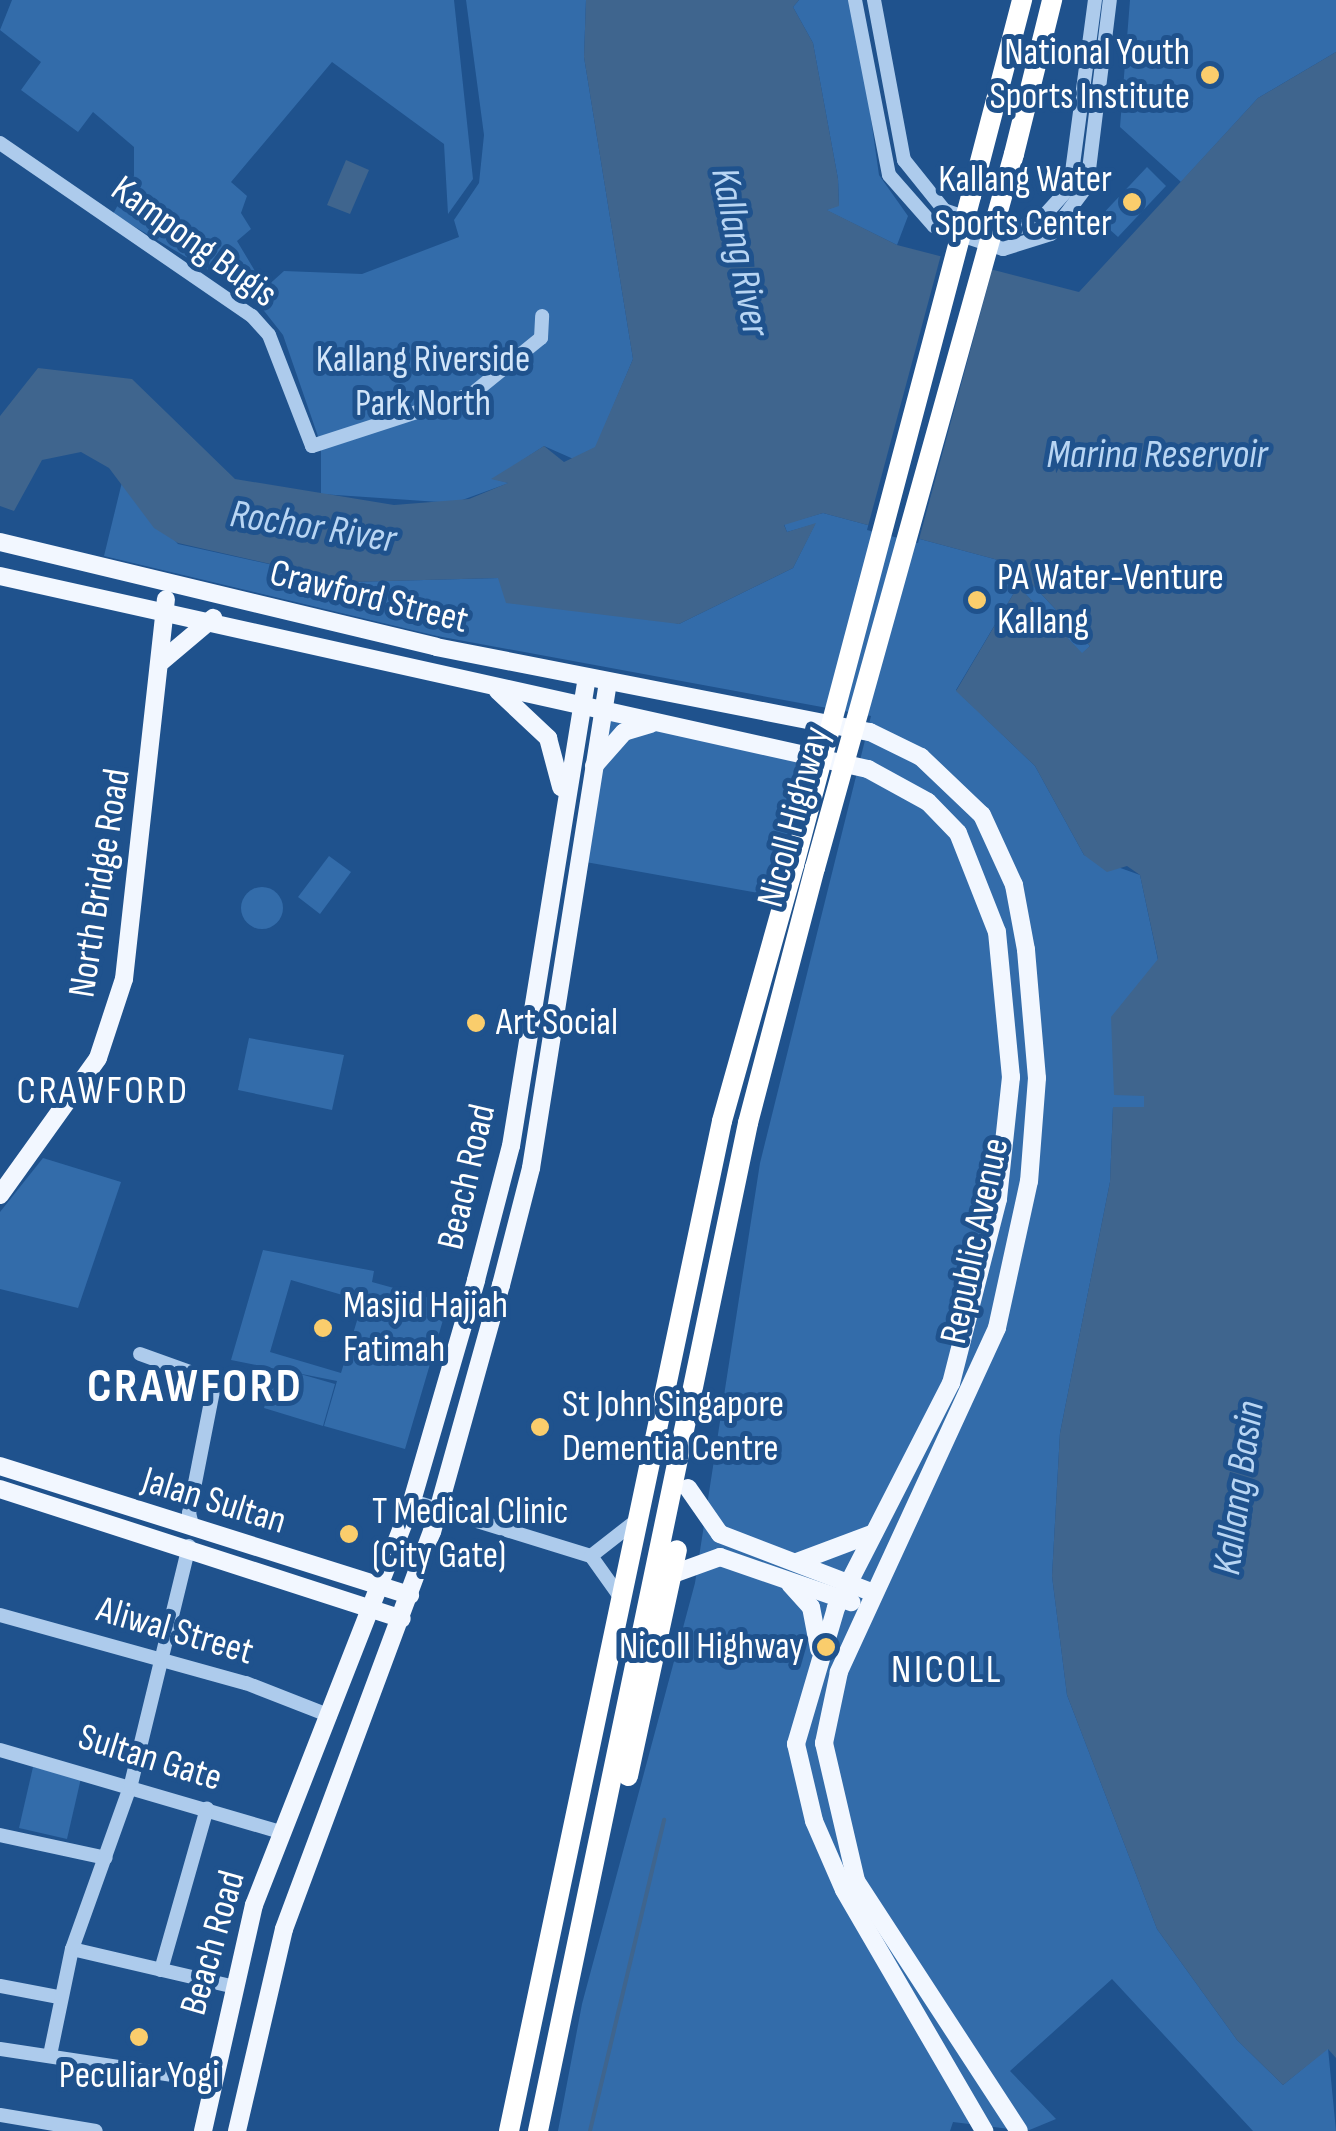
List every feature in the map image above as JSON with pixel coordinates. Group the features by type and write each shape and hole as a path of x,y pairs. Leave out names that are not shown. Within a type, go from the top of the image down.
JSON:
{"highway":[{"name":"Nicoll Highway","path":"509,2131 618,1594 722,1122 805,867 1052,0"},
{"name":"Nicoll Highway","path":"538,2131 595,1872 704,1330 805,867 1020,5"},
{"path":"595,1872 643,1722 673,1574 688,1488 704,1330"}],"main road":[{"path":"12,547 160,590 166,607"},
{"name":"Crawford Street","path":"12,547 608,682"},
{"name":"Crawford Street","path":"1,577 166,607 602,710"},
{"name":"North Bridge Road","path":"0,1195 56,1124 108,1033 124,978 166,607"},
{"path":"162,661 212,618"},
{"name":"Beach Road","path":"203,2131 231,1986 281,1832 412,1501 511,1146 586,677"},
{"name":"Beach Road","path":"238,2131 284,1929 328,1799 402,1619 440,1509 531,1168 608,682"},
{"name":"Republic Avenue","path":"608,682 870,732 921,756 982,814 1014,885 1036,1078 1028,1181 997,1328 839,1672 824,1743 844,1843 893,1944 1020,2131"},
{"path":"490,685 548,738 565,794 590,788"},
{"name":"Republic Avenue","path":"602,710 890,777 958,833 988,893 1011,1078 998,1200 951,1383 819,1650 796,1744 814,1821 984,2131"},
{"path":"593,766 624,732 662,722"},
{"path":"424,1459 437,1472 451,1468"},
{"name":"Jalan Sultan","path":"0,1466 402,1619"},
{"path":"688,1488 720,1534 787,1570 871,1600"},
{"name":"Jalan Sultan","path":"0,1489 410,1594"},
{"path":"673,1574 720,1557 787,1570 875,1532"},
{"path":"787,1570 810,1607 819,1650"},
{"path":"298,1787 328,1799"}],"street":[{"path":"854,0 888,175 934,226 1004,249 1050,234 1087,186 1110,0"},
{"path":"874,0 904,160 944,210 1008,232 1042,218 1070,187 1095,0"},
{"name":"Kampong Bugis","path":"0,144 252,316 269,335 312,446 472,394 541,338 542,316"},
{"path":"50,2055 59,1997 72,1950 131,1784 216,1381 140,1354"},
{"path":"412,1501 591,1556 611,1549 634,1520"},
{"path":"591,1556 618,1594"},
{"name":"Aliwal Street","path":"0,1615 158,1660 330,1716"},
{"name":"Sultan Gate","path":"0,1750 131,1784 281,1832"},
{"path":"161,1970 207,1808"},
{"path":"0,1835 106,1858"},
{"path":"72,1950 231,1986"},
{"path":"0,1986 59,1997"},
{"path":"0,2049 211,2082"},
{"path":"0,2115 96,2131"}],"green space":[{"path":"12,0 454,0 473,179 448,214 444,144 332,62 231,182 247,196 241,213 251,229 237,241 258,276 232,284 113,214 134,176 134,147 93,112 78,132 21,90 41,62 0,30"},
{"name":"Kallang Riverside Park North","path":"466,0 586,0 584,57 633,359 596,447 578,461 544,446 494,479 509,483 454,503 321,494 321,445 283,335 254,298 284,271 362,274 459,237 454,220 479,183 484,135"},
{"path":"799,0 854,0 879,175 908,216 897,245 826,210 839,205 838,179 813,43 793,7"},
{"name":"National Youth Sports Institute","path":"1130,0 1336,0 1336,52 1258,98 1181,182 1120,127"},
{"name":"Kallang Water Sports Center","path":"1147,167 1166,186 1118,237 1098,219"},
{"path":"122,482 178,544 350,582 498,578 679,624 793,568 815,524 787,532 784,524 823,513 1013,564 1090,646 1082,654 1018,586 956,690 1035,766 1084,855 1140,875 1158,960 1144,1107 1113,1107 1110,1182 1060,1433 1052,1576 1067,1695 1157,1929 1237,2040 1283,2085 1328,2048 1336,2131 1253,2131 1112,1979 1010,2071 1056,2119 1027,2131 953,2122 950,2131 558,2131 582,2004 695,1583 760,1163 871,716 437,636 104,556"},
{"path":"601,711 808,761 770,895 580,861"},
{"path":"329,856 351,872 320,914 298,897"},
{"path":"262,887 277,893 283,908 277,923 262,929 247,923 241,908 247,893"},
{"path":"249,1038 344,1055 332,1110 238,1090"},
{"path":"43,1158 121,1182 78,1308 0,1289 0,1212"},
{"path":"263,1250 374,1271 372,1282 448,1303 405,1449 324,1426 337,1381 231,1360","holes":["291,1280 363,1301 341,1373 270,1352"]},
{"path":"276,1367 335,1384 323,1426 264,1408"},
{"path":"33,1767 81,1778 67,1839 19,1828"}],"water":[{"name":"Marina Reservoir","path":"586,0 799,0 793,7 813,43 838,179 839,206 827,210 897,245 1079,292 1258,98 1336,52 1336,2058 1328,2049 1283,2085 1237,2040 1157,1929 1067,1695 1052,1576 1060,1433 1110,1182 1113,1107 1144,1107 1144,1096 1114,1095 1111,1017 1158,959 1140,875 1127,866 1107,872 1084,855 1035,766 956,691 1018,586 1082,653 1090,646 1013,564 823,513 784,525 787,532 816,523 793,568 679,624 506,603 498,578 350,582 178,543 154,528 109,468 81,452 42,460 14,511 0,506 0,416 38,368 132,379 235,479 394,505 469,499 508,483 491,479 544,446 564,462 595,447 633,359 584,57"},
{"path":"346,160 369,170 350,214 327,205"}],"pier":[{"path":"942,251 994,263 918,543 867,530"}],"waterway":[{"path":"590,2131 664,1820"}],"place":[{"name":"National Youth Sports Institute","path":"1210,75"},
{"name":"Kallang Water Sports Center","path":"1132,202"},
{"name":"PA Water-Venture Kallang","path":"977,600"},
{"name":"Art Social","path":"476,1023"},
{"name":"Masjid Hajjah Fatimah","path":"323,1328"},
{"name":"St John Singapore Dementia Centre","path":"540,1427"},
{"name":"T Medical Clinic (City Gate)","path":"349,1534"},
{"name":"Nicoll Highway","path":"826,1647"},
{"name":"Peculiar Yogi","path":"139,2037"}],"district":[{"name":"CRAWFORD","path":"103,1091"},
{"name":"CRAWFORD","path":"195,1387"},
{"name":"NICOLL","path":"947,1670"}],"water label":[{"name":"Kallang River","path":"740,252"},
{"name":"Rochor River","path":"313,527"},
{"name":"Kallang Basin","path":"1239,1488"}]}
